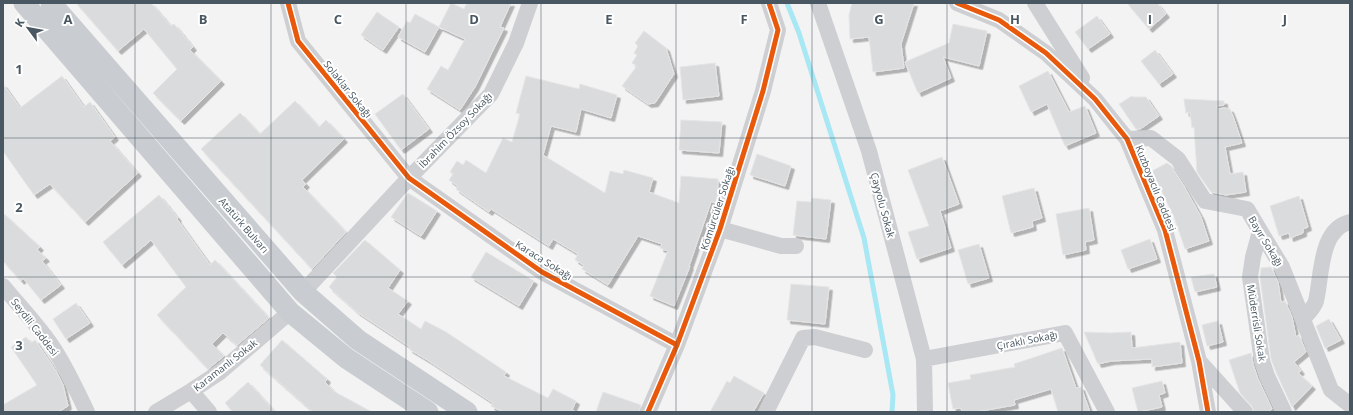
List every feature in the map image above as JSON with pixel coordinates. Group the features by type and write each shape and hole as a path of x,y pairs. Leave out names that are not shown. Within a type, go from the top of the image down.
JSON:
{"main road":[{"path":"24,3 290,312 346,358 428,412"},
{"name":"Atatürk Bulvarı","path":"51,3 303,292 358,340 461,410"}],"street":[{"name":"Solaklar Sokağı","path":"288,3 298,42 409,178"},
{"name":"İbrahim Özsoy Sokağı","path":"303,292 409,178 491,94 516,43 530,3"},
{"name":"Kömürcüler Sokağı","path":"648,412 677,345 720,229 763,91 778,30 769,3"},
{"name":"Çayyolu Sokak","path":"818,3 869,151 924,359 925,412"},
{"name":"Kuzboyacılı Caddesi","path":"957,3 999,20 1017,32 1046,53 1095,99"},
{"name":"Kuzboyacılı Caddesi","path":"1035,3 1095,99 1127,139 1165,230 1199,361 1208,412"},
{"name":"Bayır Sokağı","path":"1127,139 1151,138 1178,159 1206,201 1247,209 1282,267 1330,390 1350,405"},
{"name":"Karaca Sokağı","path":"409,178 542,272 677,345"},
{"path":"1303,319 1313,308 1316,301 1320,268 1329,241 1334,232 1340,226 1350,222"},
{"path":"720,229 781,246 796,246"},
{"name":"Müderrisli Sokak","path":"1260,232 1251,268 1251,285 1262,361 1267,376 1284,412"},
{"name":"Seydili Caddesi","path":"3,286 34,322 54,349 69,373 87,412"},
{"name":"Karamanlı Sokak","path":"156,412 191,392 220,372 290,312"},
{"name":"Çıraklı Sokağı","path":"924,359 1065,333 1107,412"},
{"path":"766,412 803,338 815,337 866,350"},
{"path":"1199,361 1245,412"},
{"path":"191,392 209,412"}],"building":[{"path":"76,3 151,3 171,26 174,24 193,47 190,50 221,81 181,121 153,93 177,69 144,29 118,51"},
{"path":"451,3 464,9 467,3 511,3 500,27 504,28 475,87 460,110 427,89 441,66 448,70 465,39 439,27"},
{"path":"852,3 914,3 901,44 904,68 873,72 869,37 850,39 849,15"},
{"path":"1127,3 1157,3 1166,14 1149,29"},
{"path":"377,12 399,27 383,50 361,35"},
{"path":"415,14 439,27 425,52 398,37 407,21 410,23"},
{"path":"1097,16 1110,34 1088,49 1075,32"},
{"path":"953,24 987,31 979,66 943,57 951,78 918,93 905,62 949,43"},
{"path":"644,31 666,48 674,74 655,103 648,104 622,86 637,66 632,63 637,55 634,53 638,46 635,43"},
{"path":"1155,50 1173,74 1159,84 1141,61"},
{"path":"715,63 719,96 683,100 680,67"},
{"path":"1048,71 1069,112 1085,106 1096,133 1065,146 1047,104 1031,112 1019,86"},
{"path":"62,76 84,107 90,102 115,137 110,141 138,173 85,222 50,184 34,195 3,151 3,84 20,108"},
{"path":"526,76 579,89 580,84 617,95 611,118 581,109 576,132 551,126 543,155 605,193 610,171 623,174 624,170 653,178 649,192 679,203 681,176 718,179 717,203 711,202 690,266 674,306 650,296 668,251 660,248 662,244 638,236 608,285 582,269 584,265 575,260 578,254 553,239 549,246 491,209 489,212 456,189 458,186 449,180 453,174 450,172 457,161 463,165 466,160 486,173 503,138 512,142 520,114 516,113"},
{"path":"403,94 429,129 401,150 375,114"},
{"path":"1132,96 1146,97 1159,116 1140,129 1136,129 1119,104"},
{"path":"1184,99 1224,101 1224,105 1216,106 1218,109 1230,109 1242,143 1225,147 1230,174 1243,172 1246,192 1226,195 1211,192 1197,172 1194,127 1192,128 1190,112 1186,113"},
{"path":"295,101 319,127 326,120 344,139 302,180 306,184 303,187 346,232 312,269 201,149 240,113 260,134"},
{"path":"681,120 722,122 719,153 679,150"},
{"path":"757,154 791,166 785,186 750,175"},
{"path":"942,157 959,204 940,211 951,248 917,259 908,232 929,226 908,170"},
{"path":"1167,163 1171,166 1184,186 1201,217 1209,241 1185,249 1174,217 1152,171"},
{"path":"1034,188 1042,218 1032,221 1033,227 1011,233 1002,196"},
{"path":"408,193 437,211 421,236 391,217"},
{"path":"159,195 178,218 177,219 210,265 215,260 269,318 237,345 223,333 212,344 224,356 208,369 157,315 186,287 151,240 122,265 103,242"},
{"path":"1299,196 1308,227 1303,229 1303,233 1290,238 1289,233 1279,236 1270,206"},
{"path":"812,198 831,200 826,239 793,235 797,201 811,202"},
{"path":"1089,208 1094,240 1085,242 1086,250 1063,255 1056,214"},
{"path":"3,213 40,247 37,250 46,258 42,261 61,285 41,300 23,278 21,281 3,261"},
{"path":"1150,239 1157,259 1128,269 1121,250"},
{"path":"365,240 400,270 388,288 408,301 398,314 421,329 425,321 446,332 506,372 504,376 548,398 553,389 576,401 572,410 576,412 503,412 491,406 493,403 409,349 410,347 357,312 329,287 337,277 333,273"},
{"path":"979,244 989,278 968,284 958,250"},
{"path":"486,252 534,281 519,306 471,277"},
{"path":"1271,267 1278,282 1281,302 1285,301 1292,317 1296,337 1299,335 1306,352 1294,362 1301,371 1298,373 1312,386 1292,407 1271,359 1260,277 1261,268"},
{"path":"1214,274 1217,287 1195,292 1191,277"},
{"path":"791,284 829,287 825,324 787,320"},
{"path":"76,303 90,323 66,339 53,319"},
{"path":"1329,319 1341,340 1325,348 1316,326"},
{"path":"1218,321 1223,342 1207,346 1202,325"},
{"path":"1084,332 1131,332 1132,348 1180,342 1182,363 1152,367 1152,359 1111,361 1098,364"},
{"path":"26,337 31,343 35,340 56,371 63,385 68,406 58,412 3,412 3,405 37,385 11,347"},
{"path":"282,340 327,379 325,382 335,392 372,412 313,412 260,365"},
{"path":"1062,348 1076,388 1081,387 1090,412 1058,412 1051,389 1014,400 1015,405 975,412 962,412 961,408 953,409 948,383 971,379 970,375 1015,367 1014,364"},
{"path":"1251,353 1258,379 1272,409 1268,412 1254,412 1252,406 1240,393 1229,360"},
{"path":"734,376 764,393 753,412 710,412 727,381 730,383"},
{"path":"1162,381 1165,393 1159,395 1162,407 1138,412 1132,388"},
{"path":"248,382 275,412 233,412 225,403"},
{"path":"603,392 641,405 639,412 596,412"}],"waterway":[{"path":"787,3 799,33 864,238 893,395 892,412"}],"cycle path":[{"path":"288,3 298,41 409,178 542,272 677,345"},
{"path":"648,412 677,345 720,229 763,91 778,30 769,3"},
{"path":"957,3 999,20 1046,53 1095,99 1127,139 1165,230 1199,361 1208,412"}]}
